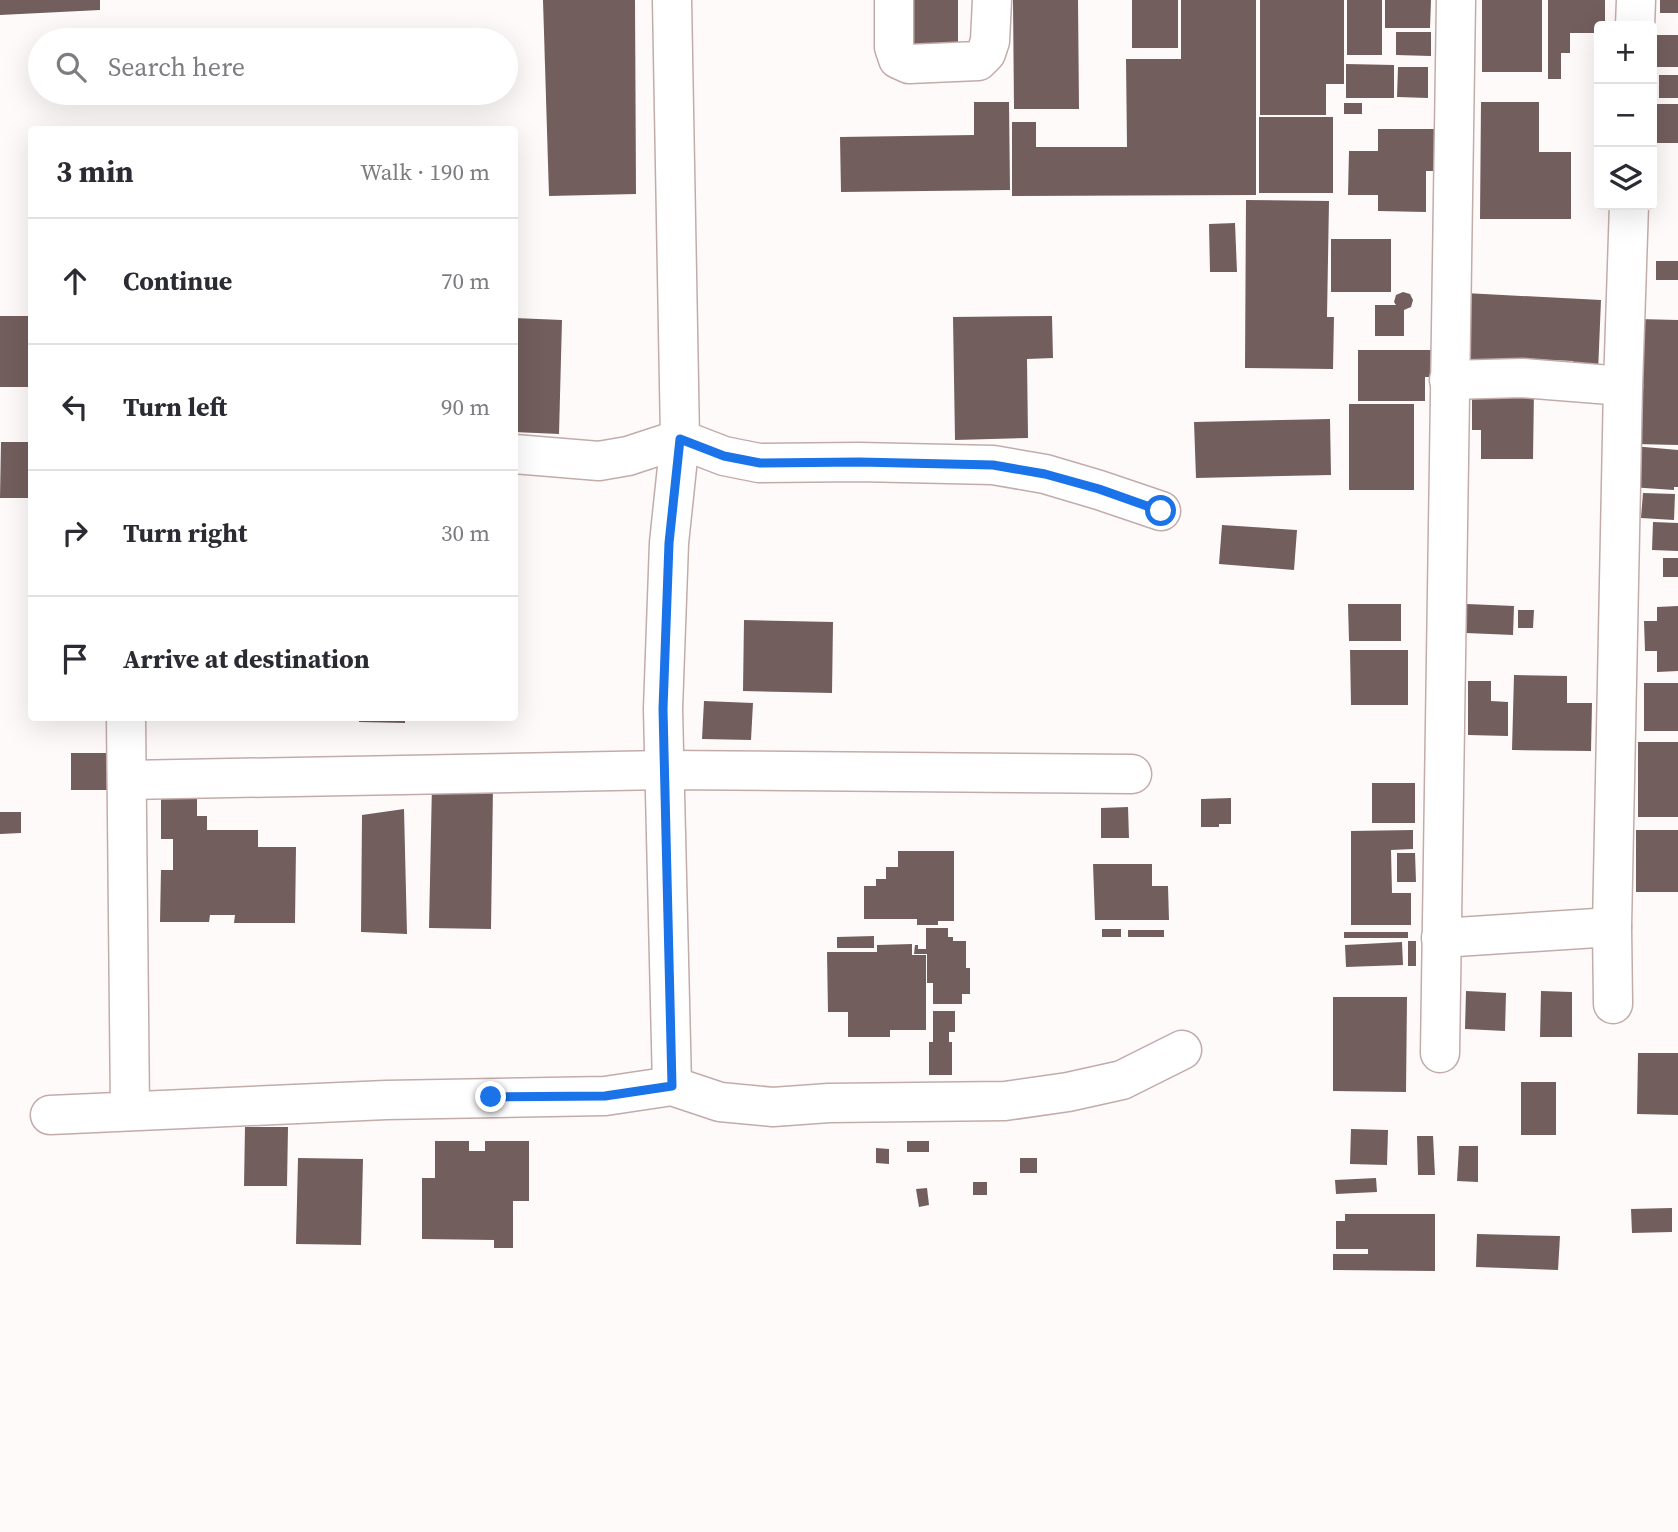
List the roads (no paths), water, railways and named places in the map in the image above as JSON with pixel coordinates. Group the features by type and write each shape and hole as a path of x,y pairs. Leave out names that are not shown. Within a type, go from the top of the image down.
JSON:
{"street":[{"path":"672,1086 663,709 669,543 680,439 673,0"},
{"path":"894,0 894,47 898,59 909,64 978,61 986,53 990,41 992,0"},
{"path":"1440,1053 1456,0"},
{"path":"1635,21 1636,0"},
{"path":"1613,1004 1612,927 1629,210"},
{"path":"1449,380 1522,378 1623,386"},
{"path":"518,454 599,461 628,456 680,439 724,456 760,463 993,465 1045,474 1099,489 1161,511"},
{"path":"126,721 130,1111"},
{"path":"127,780 665,770 1132,774"},
{"path":"1441,939 1612,927"},
{"path":"50,1115 386,1100 605,1096 672,1086 720,1102 773,1107 829,1103 1005,1101 1068,1092 1122,1080 1182,1050"}]}
